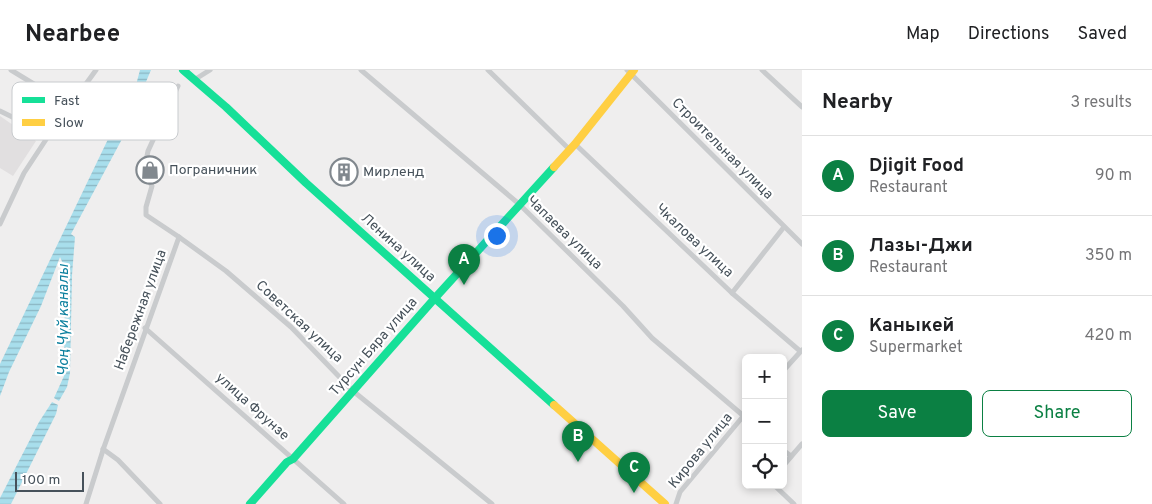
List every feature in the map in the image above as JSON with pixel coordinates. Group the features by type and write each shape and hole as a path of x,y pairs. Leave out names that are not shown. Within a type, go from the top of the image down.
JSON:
{"main road":[{"name":"Турсун Бяра улица","path":"250,504 287,462 293,459 518,204 572,147 630,71"},
{"name":"Ленина улица","path":"188,73 665,504"}],"street":[{"path":"11,70 31,82"},
{"path":"87,82 96,70"},
{"path":"188,73 210,70"},
{"name":"Чапаева улица","path":"360,70 518,204 623,306 652,338 742,413"},
{"name":"Чкалова улица","path":"488,70 732,293 801,350"},
{"path":"762,70 802,107"},
{"name":"Строительная улица","path":"630,71 802,244"},
{"path":"0,110 12,116"},
{"path":"0,224 24,173 46,140"},
{"name":"Набережная улица","path":"86,504 145,328 179,237 146,215 152,186 144,171 148,151 153,140"},
{"path":"732,293 784,227"},
{"name":"Советская улица","path":"179,237 226,271 291,327 353,391 492,504"},
{"name":"улица Фрунзе","path":"145,328 344,504"},
{"path":"787,366 801,350"},
{"name":"Кирова улица","path":"676,504 680,492 742,420"},
{"path":"787,461 802,444"},
{"path":"103,449 118,460 160,504"},
{"path":"787,453 791,456"},
{"path":"778,489 794,504"}],"shaded area":[{"path":"0,116 12,124 12,140 36,141 13,176 0,168"}],"water":[{"path":"140,70 151,70 146,82 137,82"},
{"path":"108,140 121,140 71,234 75,237 72,275 70,373 67,387 59,401 54,398 64,376 65,268 60,257 41,306 9,372 0,396 0,364"},
{"path":"52,402 58,405 56,414 11,504 0,504 0,498 39,422"}],"traffic: fast":[{"path":"183,70 554,405"},
{"path":"250,504 287,462 293,459 554,167"}],"traffic: slow":[{"path":"554,167 575,144 634,70"},
{"path":"554,405 665,504"}],"place":[{"name":"Пограничник","path":"150,170"},
{"name":"Мирленд","path":"344,172"},
{"name":"Djigit Food","path":"464,285"},
{"name":"Лазы-Джи","path":"578,462"},
{"name":"Каныкей","path":"634,493"}],"water label":[{"name":"Чоң Чүй каналы","path":"64,320"}]}
